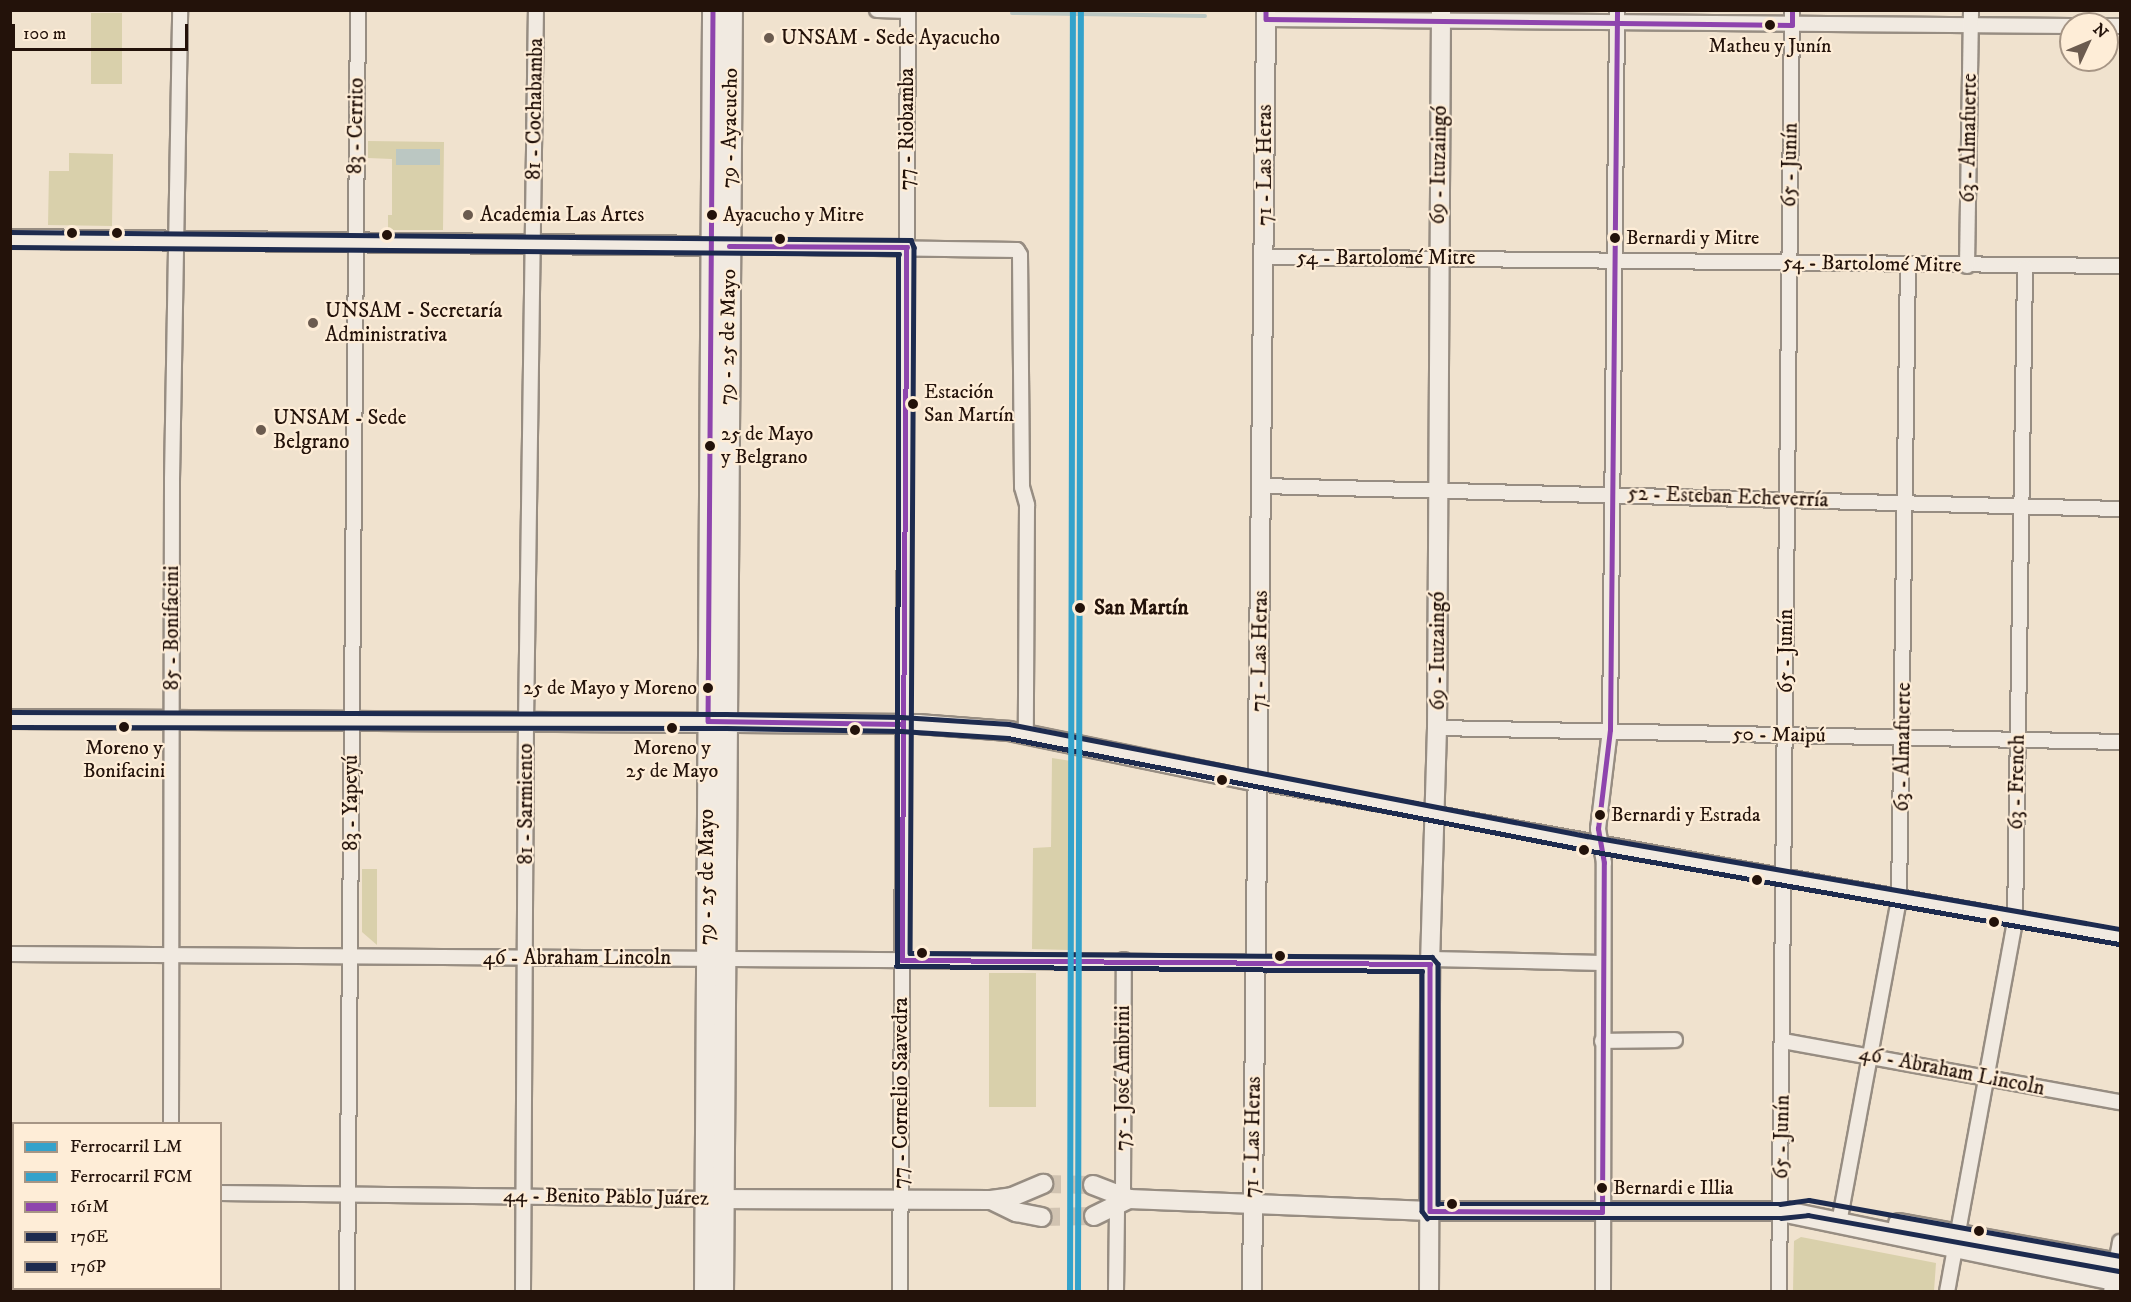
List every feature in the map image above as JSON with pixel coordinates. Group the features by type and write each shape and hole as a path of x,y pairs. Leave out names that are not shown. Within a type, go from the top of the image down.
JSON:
{"main road":[{"name":"79 - Ayacucho","path":"713,10 720,246"},
{"name":"79 - Ayacucho","path":"720,246 732,10"},
{"name":"79 - 25 de Mayo","path":"720,246 715,1199 723,1292"},
{"name":"79 - 25 de Mayo","path":"705,1292 715,1199"},
{"path":"1781,1211 1808,1207 1840,1218 1955,1242 2102,1263 2116,1276"}],"street":[{"name":"85 - Bonifacini","path":"171,1122 172,478 178,240 180,10"},
{"name":"83 - Cerrito","path":"353,242 358,10"},
{"name":"81 - Cochabamba","path":"533,244 536,10"},
{"path":"877,10 908,11"},
{"name":"63 - Almafuerte","path":"1967,266 1971,10"},
{"name":"77 - Riobamba","path":"907,247 908,11"},
{"path":"1266,15 1792,18 1971,26 2059,26"},
{"name":"71 - Las Heras","path":"1252,1292 1263,486 1266,15"},
{"name":"69 - Ituzaingó","path":"1429,1292 1431,962 1437,728 1441,15"},
{"path":"1603,1292 1604,863 1598,829 1610,730 1612,260 1617,16"},
{"name":"65 - Junín","path":"1779,1292 1783,1041 1781,877 1785,736 1792,18"},
{"path":"10,239 1011,248 1020,255 1023,487 1028,505 1026,734"},
{"name":"83 - Yapeyú","path":"347,1292 351,958 353,242"},
{"name":"81 - Sarmiento","path":"523,1292 526,723 533,244"},
{"name":"77 - Cornelio Saavedra","path":"900,1292 901,724 907,247"},
{"name":"54 - Bartolomé Mitre","path":"1264,257 2121,267"},
{"name":"63 - Almafuerte","path":"1840,1218 1899,899 1904,736 1908,266"},
{"name":"63 - French","path":"1947,1292 2015,921 2025,267"},
{"name":"52 - Esteban Echeverría","path":"1263,486 1438,493 1787,498 2121,509"},
{"path":"10,718 526,723 717,721 901,724 1026,734 1258,782 2015,921 2121,937"},
{"name":"50 - Maipú","path":"1437,728 2121,742"},
{"name":"46 - Abraham Lincoln","path":"10,954 351,958 1124,960 1255,964 1602,963"},
{"name":"75 - José Ambrini","path":"1116,1292 1123,1200 1124,960"},
{"path":"1602,1041 1675,1040"},
{"name":"46 - Abraham Lincoln","path":"1783,1041 2121,1102"},
{"name":"44 - Benito Pablo Juárez","path":"222,1193 991,1200 1012,1197 1043,1184"},
{"path":"1093,1185 1123,1200 1252,1202 1430,1211 1781,1211"},
{"name":"44 - Benito Pablo Juárez","path":"991,1200 1016,1212 1042,1217"},
{"path":"1094,1216 1123,1200"},
{"path":"2116,1276 2121,1242"}],"shaded area":[{"path":"91,13 122,13 122,84 91,84"},
{"path":"368,141 444,142 443,230 388,230 388,215 392,215 392,159 368,158"},
{"path":"396,149 440,149 440,165 396,165"},
{"path":"69,153 113,154 112,226 48,225 49,171 69,171"},
{"path":"1052,758 1071,761 1069,950 1032,949 1033,848 1051,847"},
{"path":"362,869 377,869 377,945 362,932"},
{"path":"989,973 1036,973 1036,1107 989,1107"},
{"path":"1801,1237 1936,1263 1934,1291 1793,1291 1794,1241"}],"waterway":[{"path":"1012,13 1205,16"}],"tunnel":[{"path":"1043,1184 1093,1185"},
{"path":"1042,1217 1094,1216"}],"rail line":[{"name":"LM","path":"1070,1292 1073,10"},
{"name":"FCM","path":"1078,1292 1081,10"}],"transit line":[{"name":"161M","path":"713,10 708,721 901,724"},
{"name":"161M","path":"1266,10 1266,19 1792,25 1792,10"},
{"name":"161M","path":"907,247 902,960 1430,964 1430,1211 1602,1212 1604,863 1598,829 1610,730 1617,10"},
{"name":"176P","path":"10,232 911,240 914,247 910,953 1432,957 1438,964 1438,1204 1780,1204 1809,1200 2120,1256"},
{"name":"161M","path":"729,246 907,247"},
{"name":"176E","path":"10,247 899,254 897,966 1422,971 1422,1211 1427,1218 1781,1218 1808,1215 2119,1271"},
{"name":"176P","path":"10,712 726,714 901,717 1009,724 1587,836 2120,929"},
{"name":"176E","path":"10,727 726,728 901,731 1008,738 1585,850 2119,944"}],"place":[{"name":"Matheu y Junín","path":"1770,25"},
{"name":"UNSAM - Sede Ayacucho","path":"769,38"},
{"name":"Academia Las Artes","path":"468,215"},
{"name":"Ayacucho y Mitre","path":"712,215"},
{"name":"Bernardi y Mitre","path":"1615,238"},
{"name":"UNSAM - Secretaría Administrativa","path":"313,323"},
{"name":"Estación San Martín","path":"913,404"},
{"name":"UNSAM - Sede Belgrano","path":"261,430"},
{"name":"25 de Mayo y Belgrano","path":"710,446"},
{"name":"San Martín","path":"1080,608"},
{"name":"25 de Mayo y Moreno","path":"708,688"},
{"name":"Moreno y Bonifacini","path":"124,727"},
{"name":"Moreno y 25 de Mayo","path":"672,728"},
{"name":"Bernardi y Estrada","path":"1600,815"},
{"name":"Bernardi e Illia","path":"1602,1188"}]}
